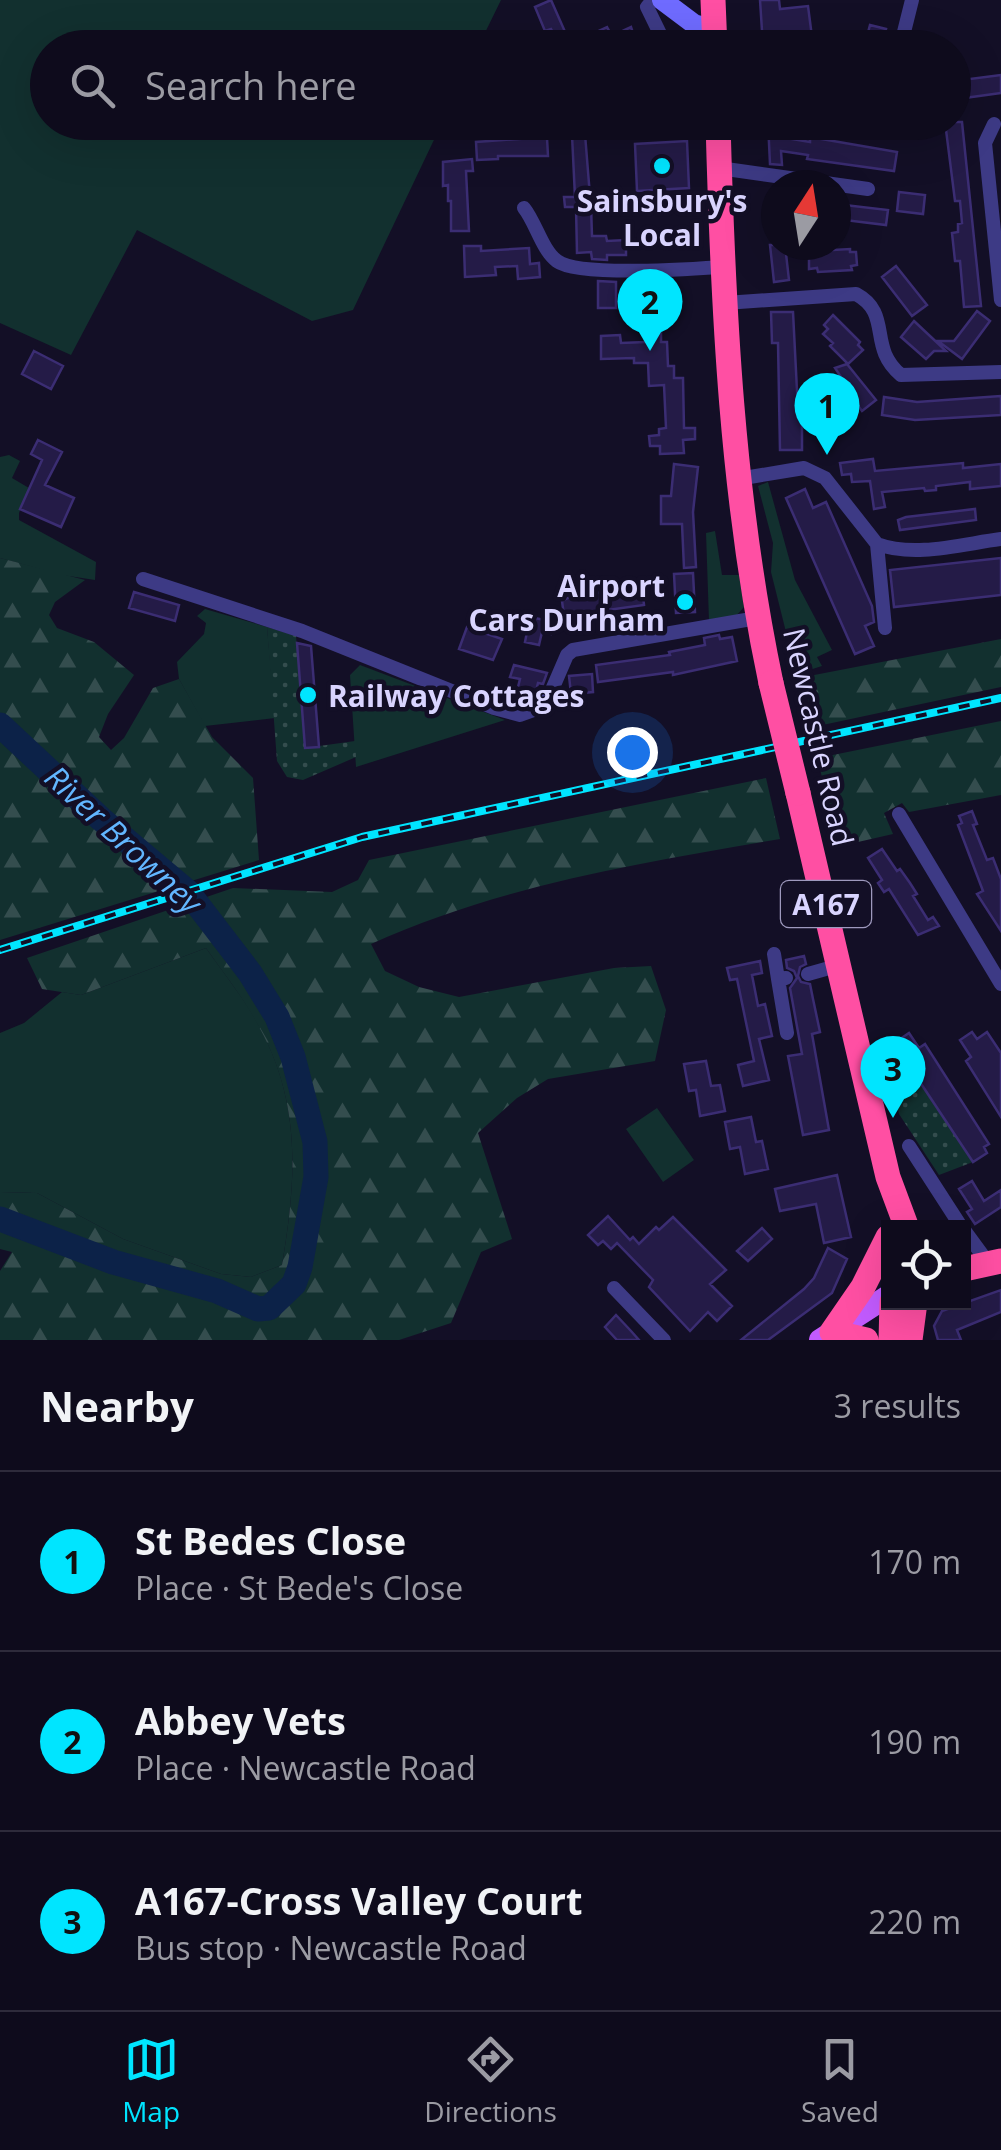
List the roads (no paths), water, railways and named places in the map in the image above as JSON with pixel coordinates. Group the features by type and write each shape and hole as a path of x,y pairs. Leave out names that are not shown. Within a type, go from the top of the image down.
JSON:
{"highway":[{"path":"713,0 714,30"},
{"name":"A167","path":"718,140 722,268 738,479"},
{"name":"Newcastle Road","path":"738,479 757,618 888,1177 888,1220"},
{"name":"Newcastle Road","path":"888,1177 909,1220"},
{"path":"866,1340 829,1337 863,1287 881,1251"},
{"path":"891,1340 897,1310"},
{"path":"901,1310 910,1340"}],"main road":[{"path":"829,1337 885,1310"}],"street":[{"path":"658,30 647,7 660,1 686,0"},
{"path":"904,30 912,0"},
{"path":"660,1 702,30"},
{"path":"994,124 985,142 996,208 1001,300"},
{"path":"719,168 868,189"},
{"path":"524,208 554,260 569,268 722,268"},
{"path":"725,303 856,294 868,300 878,314 880,344 887,363 902,375 1001,372"},
{"path":"738,479 804,468 825,478 877,544 885,628"},
{"path":"877,544 911,550 1001,539"},
{"path":"144,579 302,631 466,698 520,714 545,706 573,650 757,618"},
{"path":"899,814 1001,984"},
{"path":"774,954 782,978 787,1033"},
{"path":"808,974 840,964"},
{"path":"909,1146 957,1220"},
{"path":"614,1288 664,1340"}],"waterway":[{"name":"River Browney","path":"0,725 101,819 188,892 250,973 277,1017 293,1057 315,1142 316,1177 294,1284 269,1308 258,1309 217,1291 113,1262 0,1219"}],"railway":[{"path":"0,950 362,837 1001,698"}],"place":[{"name":"Sainsbury's Local","path":"662,166"},
{"name":"Abbey Vets","path":"650,351"},
{"name":"St Bedes Close","path":"827,455"},
{"name":"Airport Cars Durham","path":"685,602"},
{"name":"Railway Cottages","path":"308,695"},
{"name":"A167-Cross Valley Court","path":"893,1118"}]}
